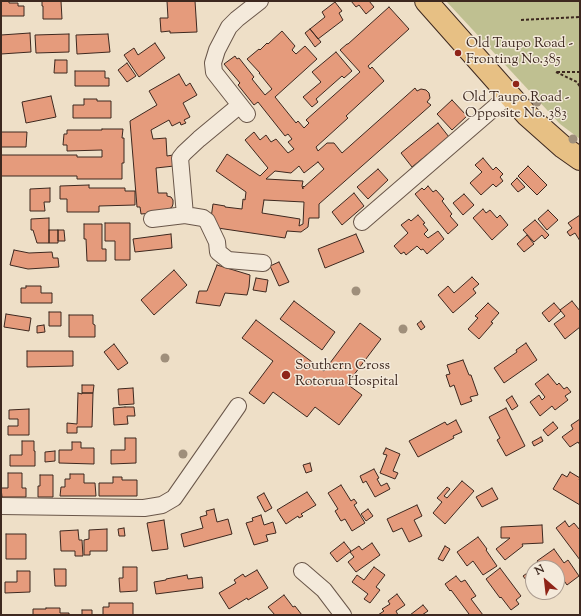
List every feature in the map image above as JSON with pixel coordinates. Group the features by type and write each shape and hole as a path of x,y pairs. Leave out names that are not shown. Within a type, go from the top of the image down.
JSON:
{"highway":[{"path":"426,1 527,115 563,147 580,159"}],"street":[{"path":"185,215 180,158 199,139 243,110 214,72 213,64 217,50 229,28 260,1"},
{"path":"362,222 509,95"},
{"path":"152,220 185,215 203,218 207,221 217,242 218,252 228,260 263,262"},
{"path":"1,506 144,508 162,505 174,498 238,406"},
{"path":"302,571 324,590 343,615"}],"path":[{"path":"521,20 580,17"},
{"path":"580,72 556,72 578,82 580,87"}],"green space":[{"path":"446,1 580,1 580,139 560,124"}],"building":[{"path":"1,1 9,1 9,3 18,3 18,6 24,6 24,16 1,16"},
{"path":"42,1 61,1 62,19 43,19"},
{"path":"167,1 195,1 197,32 161,32 160,18 168,18"},
{"path":"351,1 369,1 374,7 366,14 359,5 356,7"},
{"path":"335,2 342,11 339,13 343,20 318,39 310,29 325,17 322,12"},
{"path":"389,7 409,29 368,66 370,69 372,67 384,81 346,116 348,118 316,147 318,151 327,143 334,143 342,153 415,88 417,91 421,89 426,90 429,93 430,98 427,102 431,105 319,204 319,218 309,218 308,227 301,232 287,231 285,238 211,227 213,204 242,209 243,199 245,200 246,192 216,171 227,154 260,176 268,168 245,140 254,132 260,140 266,135 271,142 276,139 288,153 294,149 288,142 292,139 288,134 285,136 258,102 254,105 238,85 240,83 224,64 235,56 237,59 239,58 254,77 252,79 265,95 272,89 247,59 267,43 268,44 282,31 295,46 292,50 296,54 305,46 317,59 275,97 296,123 298,121 304,128 309,123 306,120 360,72 340,50","holes":["318,162 324,169 304,187 303,186 303,189 302,186 303,181 266,179 275,171 291,173 299,166 304,173","264,200 304,202 303,224 299,226 300,219 262,213"]},
{"path":"310,29 321,42 315,47 305,33"},
{"path":"30,33 31,52 1,54 1,35"},
{"path":"69,34 69,52 36,53 35,35"},
{"path":"108,34 110,52 77,54 76,35"},
{"path":"155,43 165,58 139,77 124,55 134,48 138,55"},
{"path":"336,52 352,71 344,78 342,76 316,99 318,102 312,107 303,97 321,82 312,72"},
{"path":"55,60 67,60 67,73 54,73"},
{"path":"127,63 136,76 127,82 118,70"},
{"path":"75,71 105,71 105,78 109,78 109,86 75,86"},
{"path":"179,74 186,86 190,83 197,95 183,103 190,117 184,120 186,123 181,125 180,122 172,126 169,120 151,130 153,139 166,138 167,156 173,155 174,166 156,168 158,193 167,193 167,196 171,197 173,200 173,204 169,209 141,214 140,207 137,207 130,121 157,105 149,91"},
{"path":"51,96 56,117 26,123 22,102"},
{"path":"84,99 111,101 111,118 73,118 73,105 84,105"},
{"path":"452,100 467,116 452,130 437,114"},
{"path":"438,123 449,137 412,167 401,153"},
{"path":"123,129 122,138 124,138 124,163 122,163 122,179 77,179 77,176 1,176 1,155 77,155 77,157 102,157 102,150 67,151 67,145 63,145 64,134 67,134 67,130"},
{"path":"1,132 27,132 26,147 1,147"},
{"path":"483,158 493,170 496,167 503,174 500,177 503,181 496,187 493,184 481,195 470,183 482,172 475,165"},
{"path":"528,166 547,185 537,195 518,176"},
{"path":"378,169 388,180 368,199 357,187"},
{"path":"517,178 525,187 518,192 511,184"},
{"path":"89,185 89,188 125,188 125,191 135,191 135,205 99,206 99,212 67,212 67,199 60,199 60,186"},
{"path":"428,186 433,192 436,190 444,199 442,201 452,214 450,216 458,225 448,234 415,194 422,188 424,190"},
{"path":"50,188 50,202 44,202 45,211 30,211 30,189"},
{"path":"354,193 364,206 342,225 332,212"},
{"path":"464,194 474,205 463,215 453,203"},
{"path":"483,209 486,213 490,210 497,218 500,215 508,225 492,240 473,218"},
{"path":"548,210 558,220 547,230 538,219"},
{"path":"418,215 425,223 423,224 428,230 424,234 428,238 438,231 444,239 427,254 423,249 421,250 417,246 406,255 404,252 401,254 394,246 408,233 401,225 409,219 411,221"},
{"path":"580,215 580,241 575,233 570,236 567,232 572,228 568,223"},
{"path":"49,218 49,243 37,243 33,230 31,230 31,219"},
{"path":"535,220 549,235 545,239 542,235 534,242 523,230"},
{"path":"105,223 130,223 130,260 115,260 115,241 105,241"},
{"path":"84,224 102,224 102,249 106,249 106,261 87,261 86,239 84,239"},
{"path":"49,230 58,230 58,243 49,243"},
{"path":"58,230 64,230 65,241 58,241"},
{"path":"171,234 172,248 135,252 133,239"},
{"path":"356,234 364,252 325,268 318,249"},
{"path":"527,235 534,244 524,252 517,244"},
{"path":"14,250 29,253 52,252 53,258 58,258 59,267 28,269 10,265"},
{"path":"279,262 289,282 279,286 270,266"},
{"path":"217,265 250,275 247,295 225,293 220,306 196,303 199,291 207,291"},
{"path":"174,270 187,285 154,315 141,300"},
{"path":"472,277 479,284 473,289 476,293 453,313 438,295 448,286 454,293"},
{"path":"256,278 268,280 266,292 253,290"},
{"path":"26,286 41,286 41,293 52,293 52,303 21,303 21,288 26,288"},
{"path":"294,301 335,332 322,350 280,319"},
{"path":"572,301 580,311 580,327 565,339 554,324 565,316 560,310"},
{"path":"488,303 499,313 491,322 493,323 479,339 468,329 478,318 475,316"},
{"path":"554,303 561,311 549,322 542,313"},
{"path":"49,312 61,312 61,326 49,326"},
{"path":"6,314 31,318 29,331 4,327"},
{"path":"69,315 93,315 95,337 69,337"},
{"path":"256,320 324,371 360,323 381,339 347,384 362,395 339,425 315,407 307,417 273,392 264,404 249,393 273,361 242,338"},
{"path":"421,321 425,327 421,330 417,324"},
{"path":"44,325 45,332 37,333 37,326"},
{"path":"526,343 537,360 504,383 494,368 517,352 516,350"},
{"path":"114,344 128,363 118,370 104,352"},
{"path":"27,351 73,351 73,366 27,367"},
{"path":"463,360 469,375 471,375 478,395 470,397 472,401 461,405 454,385 450,387 446,375 450,374 447,365"},
{"path":"548,374 557,385 559,383 564,389 567,387 571,392 565,396 568,400 555,410 552,406 540,416 530,402 539,395 542,400 545,397 535,384"},
{"path":"82,385 94,385 93,393 82,393"},
{"path":"133,388 134,404 119,405 118,389"},
{"path":"78,393 93,393 92,427 77,427 77,433 67,433 67,423 77,424"},
{"path":"512,396 518,406 512,410 506,400"},
{"path":"134,407 135,416 127,416 128,424 114,425 113,408"},
{"path":"506,408 525,446 506,456 497,440 500,438 489,417"},
{"path":"29,409 29,435 8,435 8,426 18,426 18,419 9,419 9,410"},
{"path":"580,419 580,445 578,442 570,447 562,437 573,429 571,425"},
{"path":"456,420 462,432 453,436 454,438 418,457 409,441 445,422 447,425"},
{"path":"553,422 558,428 548,436 543,430"},
{"path":"541,437 543,441 534,446 532,442"},
{"path":"125,438 136,438 136,463 111,464 111,450 125,450"},
{"path":"22,441 34,441 35,466 10,466 10,455 22,455"},
{"path":"72,442 81,442 81,448 94,448 94,464 59,463 59,450 72,450"},
{"path":"386,448 400,454 393,471 398,473 395,479 380,473 387,455 383,454"},
{"path":"55,451 55,461 45,462 45,452"},
{"path":"310,463 312,471 306,473 303,465"},
{"path":"374,469 381,486 387,483 390,489 375,497 366,481 363,483 360,476"},
{"path":"570,472 580,478 580,505 553,489 562,474 567,477"},
{"path":"8,473 22,473 22,488 26,488 26,497 2,497 1,488 8,488"},
{"path":"70,474 84,474 84,483 95,483 96,496 60,496 61,487 65,487 65,479 70,479"},
{"path":"40,475 53,475 53,497 38,497"},
{"path":"113,477 122,477 122,480 137,480 137,496 99,496 99,483 113,483"},
{"path":"462,481 474,491 445,524 433,513 442,502 437,498 447,487 450,489 444,496 447,498"},
{"path":"341,485 351,501 354,499 357,503 354,505 365,523 352,531 345,519 341,521 335,511 338,509 328,493"},
{"path":"492,488 498,499 482,507 476,497"},
{"path":"307,492 316,505 301,514 303,516 299,518 298,516 286,524 277,510"},
{"path":"264,493 272,508 265,512 257,497"},
{"path":"417,505 422,516 414,520 422,536 409,542 402,528 393,532 387,519"},
{"path":"214,509 217,522 228,519 232,534 184,547 181,534 203,528 200,517 207,515 206,511"},
{"path":"368,509 373,516 366,521 361,514"},
{"path":"261,515 264,525 273,522 276,533 266,535 268,541 254,545 246,523 253,521 252,518"},
{"path":"164,520 168,549 152,551 147,523"},
{"path":"565,521 569,527 574,523 579,529 580,528 580,560 556,528"},
{"path":"542,525 543,543 522,544 523,546 505,560 496,549 510,538 501,538 501,527"},
{"path":"124,528 125,536 119,536 118,529"},
{"path":"107,529 107,551 90,551 90,555 84,555 84,540 89,539 89,530"},
{"path":"78,530 79,540 82,540 83,556 75,556 75,551 61,551 60,531"},
{"path":"6,534 26,534 26,559 6,559"},
{"path":"478,537 497,566 483,575 473,561 467,566 457,552"},
{"path":"344,542 351,551 337,562 330,553"},
{"path":"372,543 380,555 356,572 348,562 354,557 350,552 359,546 362,550"},
{"path":"445,546 450,549 443,561 438,559"},
{"path":"554,549 562,560 538,560"},
{"path":"568,560 579,576 567,585 565,582 565,562"},
{"path":"123,567 137,567 137,591 120,592 119,578 123,578"},
{"path":"374,567 385,575 376,587 380,590 370,603 364,599 368,594 352,582 357,575 364,580"},
{"path":"500,568 521,596 516,600 519,604 511,610 486,579"},
{"path":"54,569 66,569 66,586 55,586"},
{"path":"257,570 268,588 229,609 219,593 236,583 234,580 243,574 245,577"},
{"path":"17,571 30,571 30,592 5,593 5,582 17,582"},
{"path":"187,575 188,579 202,577 203,588 156,594 154,582"},
{"path":"456,576 461,582 465,580 476,596 471,599 483,615 467,615 469,614 445,584"},
{"path":"397,594 405,605 396,611 398,615 378,615 384,611 382,609 390,604 388,601"},
{"path":"284,595 293,607 295,606 302,615 275,615 268,607"},
{"path":"109,603 133,603 133,615 103,615 103,607 109,607"},
{"path":"423,605 428,611 422,615 410,615"},
{"path":"60,608 60,613 69,613 69,615 33,615 33,609"},
{"path":"82,610 92,610 92,615 82,615"}],"place":[{"name":"Old Taupo Road - Fronting No.385","path":"458,53"},
{"name":"Old Taupo Road - Opposite No. 383","path":"516,84"},
{"name":"Southern Cross Rotorua Hospital","path":"286,375"}]}
